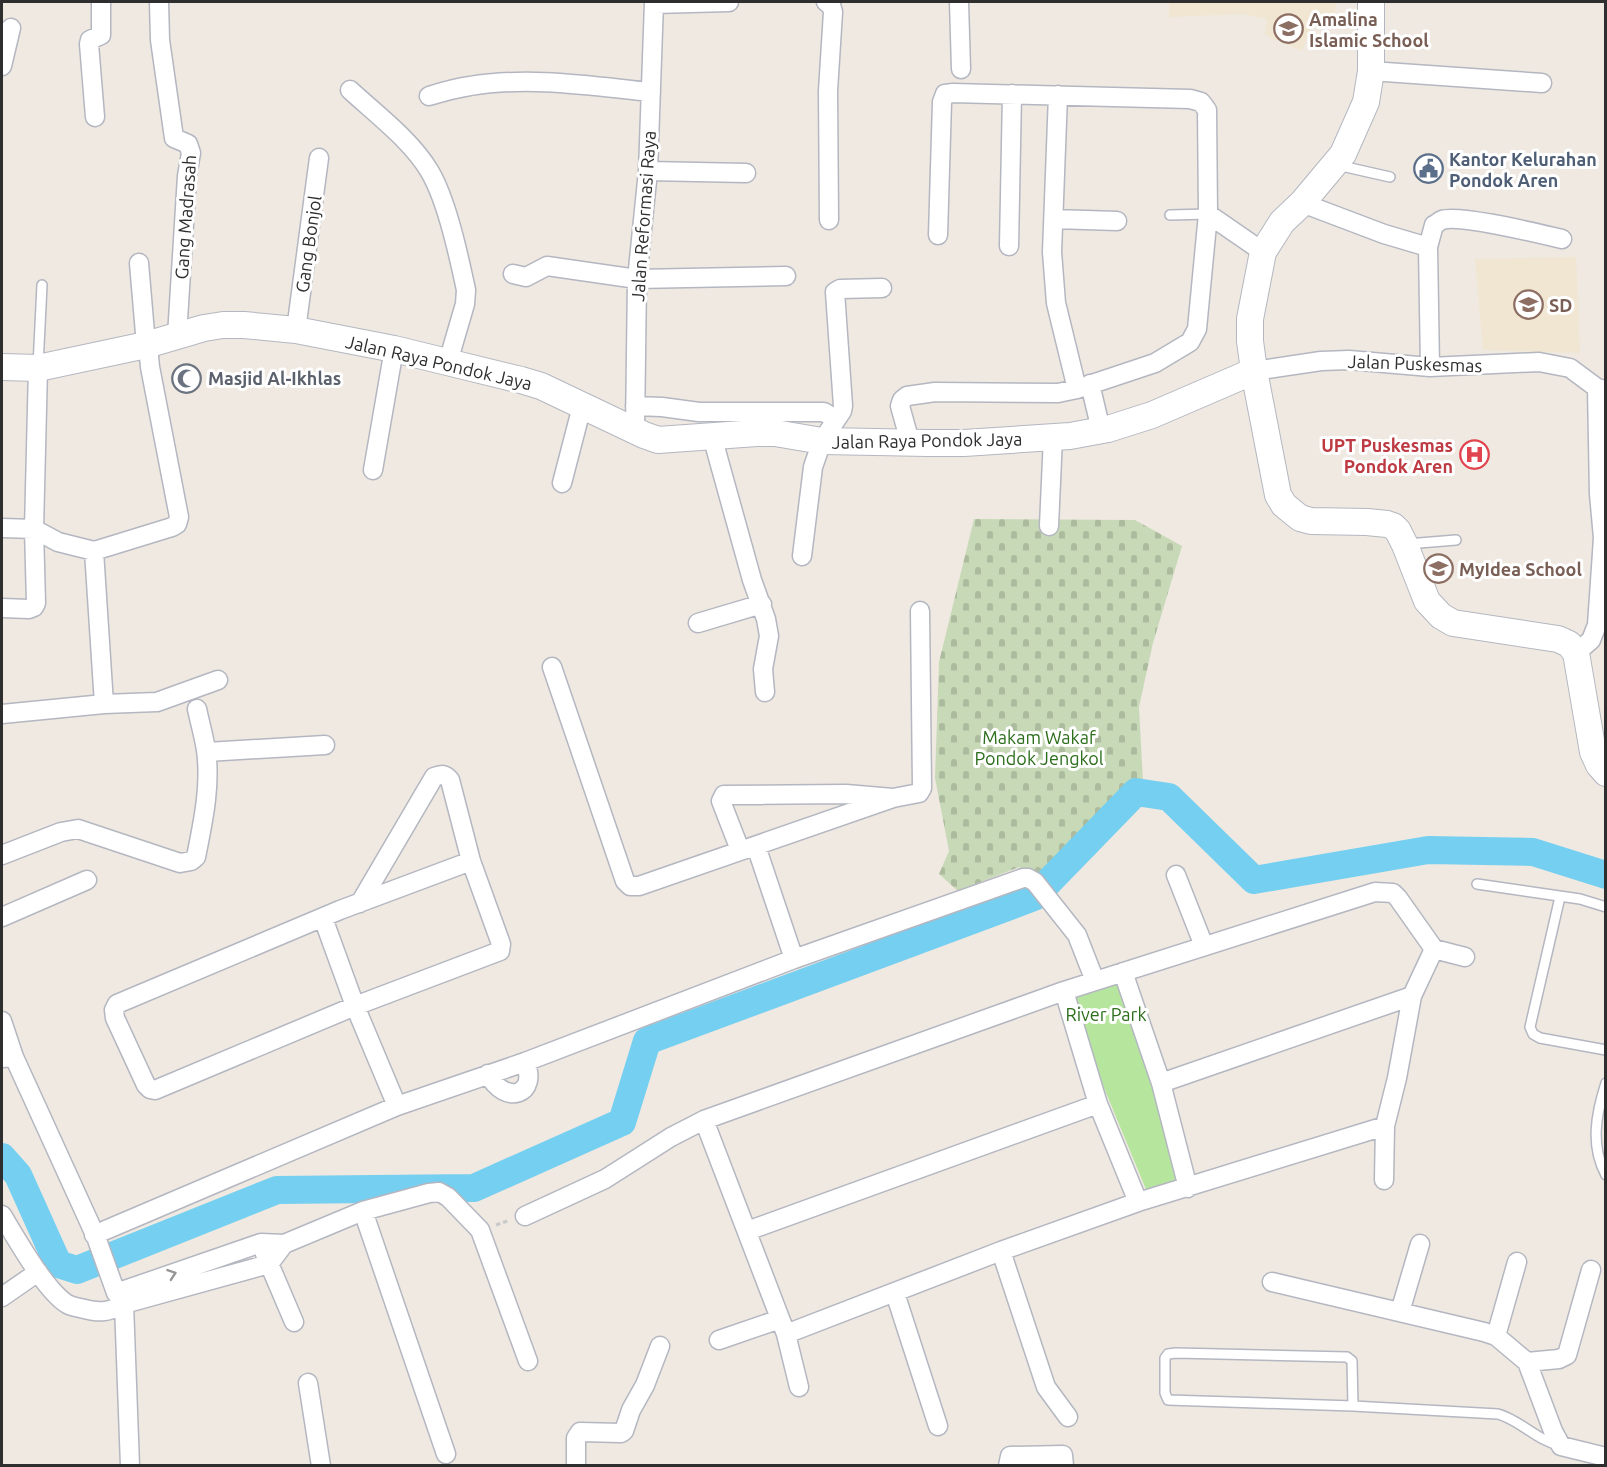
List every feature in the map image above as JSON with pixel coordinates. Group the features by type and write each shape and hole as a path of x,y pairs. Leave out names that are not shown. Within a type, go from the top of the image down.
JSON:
{"main road":[{"path":"1371,2 1371,71 1366,102 1342,154 1302,203 1253,245 1250,341 1278,495 1284,505 1300,518 1311,521 1387,524 1398,531 1427,601 1441,616 1453,623 1558,639 1569,644 1576,653 1593,752 1605,773"},
{"name":"Jalan Raya Pondok Jaya","path":"2,368 38,369 147,345 223,325 264,326 394,349 531,383 582,406 638,424 658,440 829,430 910,442 964,442 1053,437 1101,430 1152,415 1254,371"}],"street":[{"path":"95,117 89,44 90,40 102,35 101,2"},
{"name":"Gang Madrasah","path":"159,2 160,40 174,138 188,144 191,153 187,176 177,336"},
{"path":"654,3 729,2"},
{"path":"826,2 831,5 833,12 828,91 829,220"},
{"path":"959,2 961,69"},
{"name":"Jalan Reformasi Raya","path":"638,424 637,279 648,171 654,3"},
{"path":"2,66 11,28"},
{"path":"1371,71 1542,83"},
{"path":"429,96 470,86 508,82 556,82 651,92"},
{"path":"350,90 413,149 429,170 440,190 466,290 465,303 448,362"},
{"path":"910,442 900,406 902,400 907,396 935,392 1058,393 1155,363 1190,342 1197,329 1208,214 1207,110 1201,102 1190,99 945,94 942,102 938,235"},
{"path":"1009,246 1012,94"},
{"path":"1058,95 1052,252 1056,303 1101,430"},
{"name":"Gang Bonjol","path":"296,330 319,158"},
{"path":"648,171 746,173"},
{"path":"1302,203 1428,248"},
{"path":"1208,214 1253,245"},
{"path":"1054,219 1117,221"},
{"path":"1430,367 1428,248 1434,225 1442,220 1449,220 1522,229 1562,239"},
{"path":"2,528 34,529 58,542 94,551 172,527 179,520 150,367 139,263"},
{"path":"513,274 526,277 547,266 637,279 786,276"},
{"path":"802,556 813,467 829,430 843,406 835,292 840,289 882,288"},
{"path":"373,470 394,349"},
{"name":"Jalan Puskesmas","path":"1254,371 1321,361 1350,360 1430,367 1539,362 1570,368 1601,389"},
{"path":"2,608 29,609 34,607 38,369"},
{"path":"1576,653 1591,640 1595,633 1600,589 1604,538 1599,494 1601,389"},
{"path":"562,483 582,406"},
{"path":"638,424 662,407 699,412 824,412 829,430"},
{"path":"712,436 752,580 762,604 769,636 763,669 765,692"},
{"path":"1049,526 1053,437"},
{"path":"94,551 104,704"},
{"path":"698,623 762,604"},
{"path":"552,667 625,881 630,886 639,886 893,798 919,793 922,788 920,611"},
{"path":"2,714 104,704 157,702 218,680"},
{"path":"2,855 60,832 78,829 180,863 191,861 196,857 206,812 207,752 197,709"},
{"path":"207,752 325,745"},
{"path":"360,903 434,777 441,774 446,775 450,780 471,861 501,944 500,951 355,1006 155,1090 146,1085 115,1018 114,1010 117,1004 360,903 471,861"},
{"path":"794,959 748,848 721,801 724,795 846,794 893,798"},
{"path":"1176,875 1204,946"},
{"path":"95,1236 398,1106 525,1062 794,959 1023,878 1029,878 1035,882 1077,934 1095,981"},
{"path":"2,917 87,880"},
{"path":"525,1216 605,1179 670,1137 704,1120 1064,991 1375,892 1385,891 1398,898 1434,949 1465,957"},
{"path":"323,918 355,1006 398,1106"},
{"path":"1384,1180 1384,1126 1397,1078 1412,996 1434,949"},
{"path":"1123,972 1161,1083 1188,1188"},
{"path":"1064,991 1098,1104 1138,1202"},
{"path":"1161,1083 1412,996"},
{"path":"2,1021 8,1057 95,1236 118,1296 130,1466"},
{"path":"488,1074 498,1088 508,1094 516,1094 523,1090 527,1081 529,1070 525,1062"},
{"path":"747,1231 1098,1104"},
{"path":"704,1120 783,1327 798,1387"},
{"path":"719,1340 783,1327 895,1293 1001,1251 1138,1202 1384,1126"},
{"path":"2,1215 38,1272 64,1302 71,1306 100,1312 111,1311 118,1296 261,1244 284,1244 363,1211 439,1192 448,1197 480,1230 528,1361"},
{"path":"363,1211 446,1454"},
{"path":"261,1244 294,1322"},
{"path":"118,1296 269,1264 284,1244"},
{"path":"1400,1312 1420,1244"},
{"path":"1001,1251 1046,1387 1068,1417"},
{"path":"1496,1336 1517,1262"},
{"path":"1527,1362 1559,1359 1567,1354 1591,1270"},
{"path":"2,1297 38,1272"},
{"path":"1272,1282 1496,1336 1527,1362 1561,1446 1605,1457"},
{"path":"895,1293 939,1426"},
{"path":"576,1466 576,1438 580,1432 624,1431 660,1346"},
{"path":"308,1383 321,1466"},
{"path":"1008,1466 1010,1456 1063,1455 1064,1466"}],"lane":[{"path":"1334,164 1390,177"},
{"path":"1170,215 1208,214"},
{"path":"38,369 42,285"},
{"path":"1405,545 1456,540"},
{"path":"1477,884 1580,899 1605,907"},
{"path":"1560,897 1530,1027 1533,1034 1540,1038 1605,1050"},
{"path":"1605,1083 1600,1100 1595,1139 1598,1160 1605,1175"},
{"path":"1353,1406 1352,1361 1347,1357 1176,1353 1168,1354 1165,1358 1165,1394 1168,1401 1353,1406 1498,1414 1509,1417 1544,1441 1561,1446"}],"path":[{"path":"480,1230 525,1216"}],"shaded area":[{"name":"Amalina Islamic School","path":"1169,2 1336,2 1334,23 1314,18 1302,51 1265,35 1267,19 1243,14 1169,17"},
{"name":"SD","path":"1576,257 1580,353 1483,350 1475,259"}],"green space":[{"name":"Makam Wakaf Pondok Jengkol","path":"974,519 1135,520 1182,546 1153,643 1139,707 1143,782 1057,886 1019,867 958,891 939,874 949,851 935,778 939,662"},
{"name":"River Park","path":"1123,972 1188,1188 1150,1199 1064,991"}],"waterway":[{"path":"2,1157 18,1175 58,1264 77,1270 277,1190 474,1188 622,1122 647,1041 1034,897 1136,792 1169,797 1254,880 1428,850 1533,852 1606,875"}],"place":[{"name":"Amalina Islamic School","path":"1288,29"},
{"name":"Kantor Kelurahan Pondok Aren","path":"1428,169"},
{"name":"SD","path":"1528,305"},
{"name":"Masjid Al-Ikhlas","path":"187,378"},
{"name":"UPT Puskesmas Pondok Aren","path":"1474,455"},
{"name":"MyIdea School","path":"1438,569"}]}
